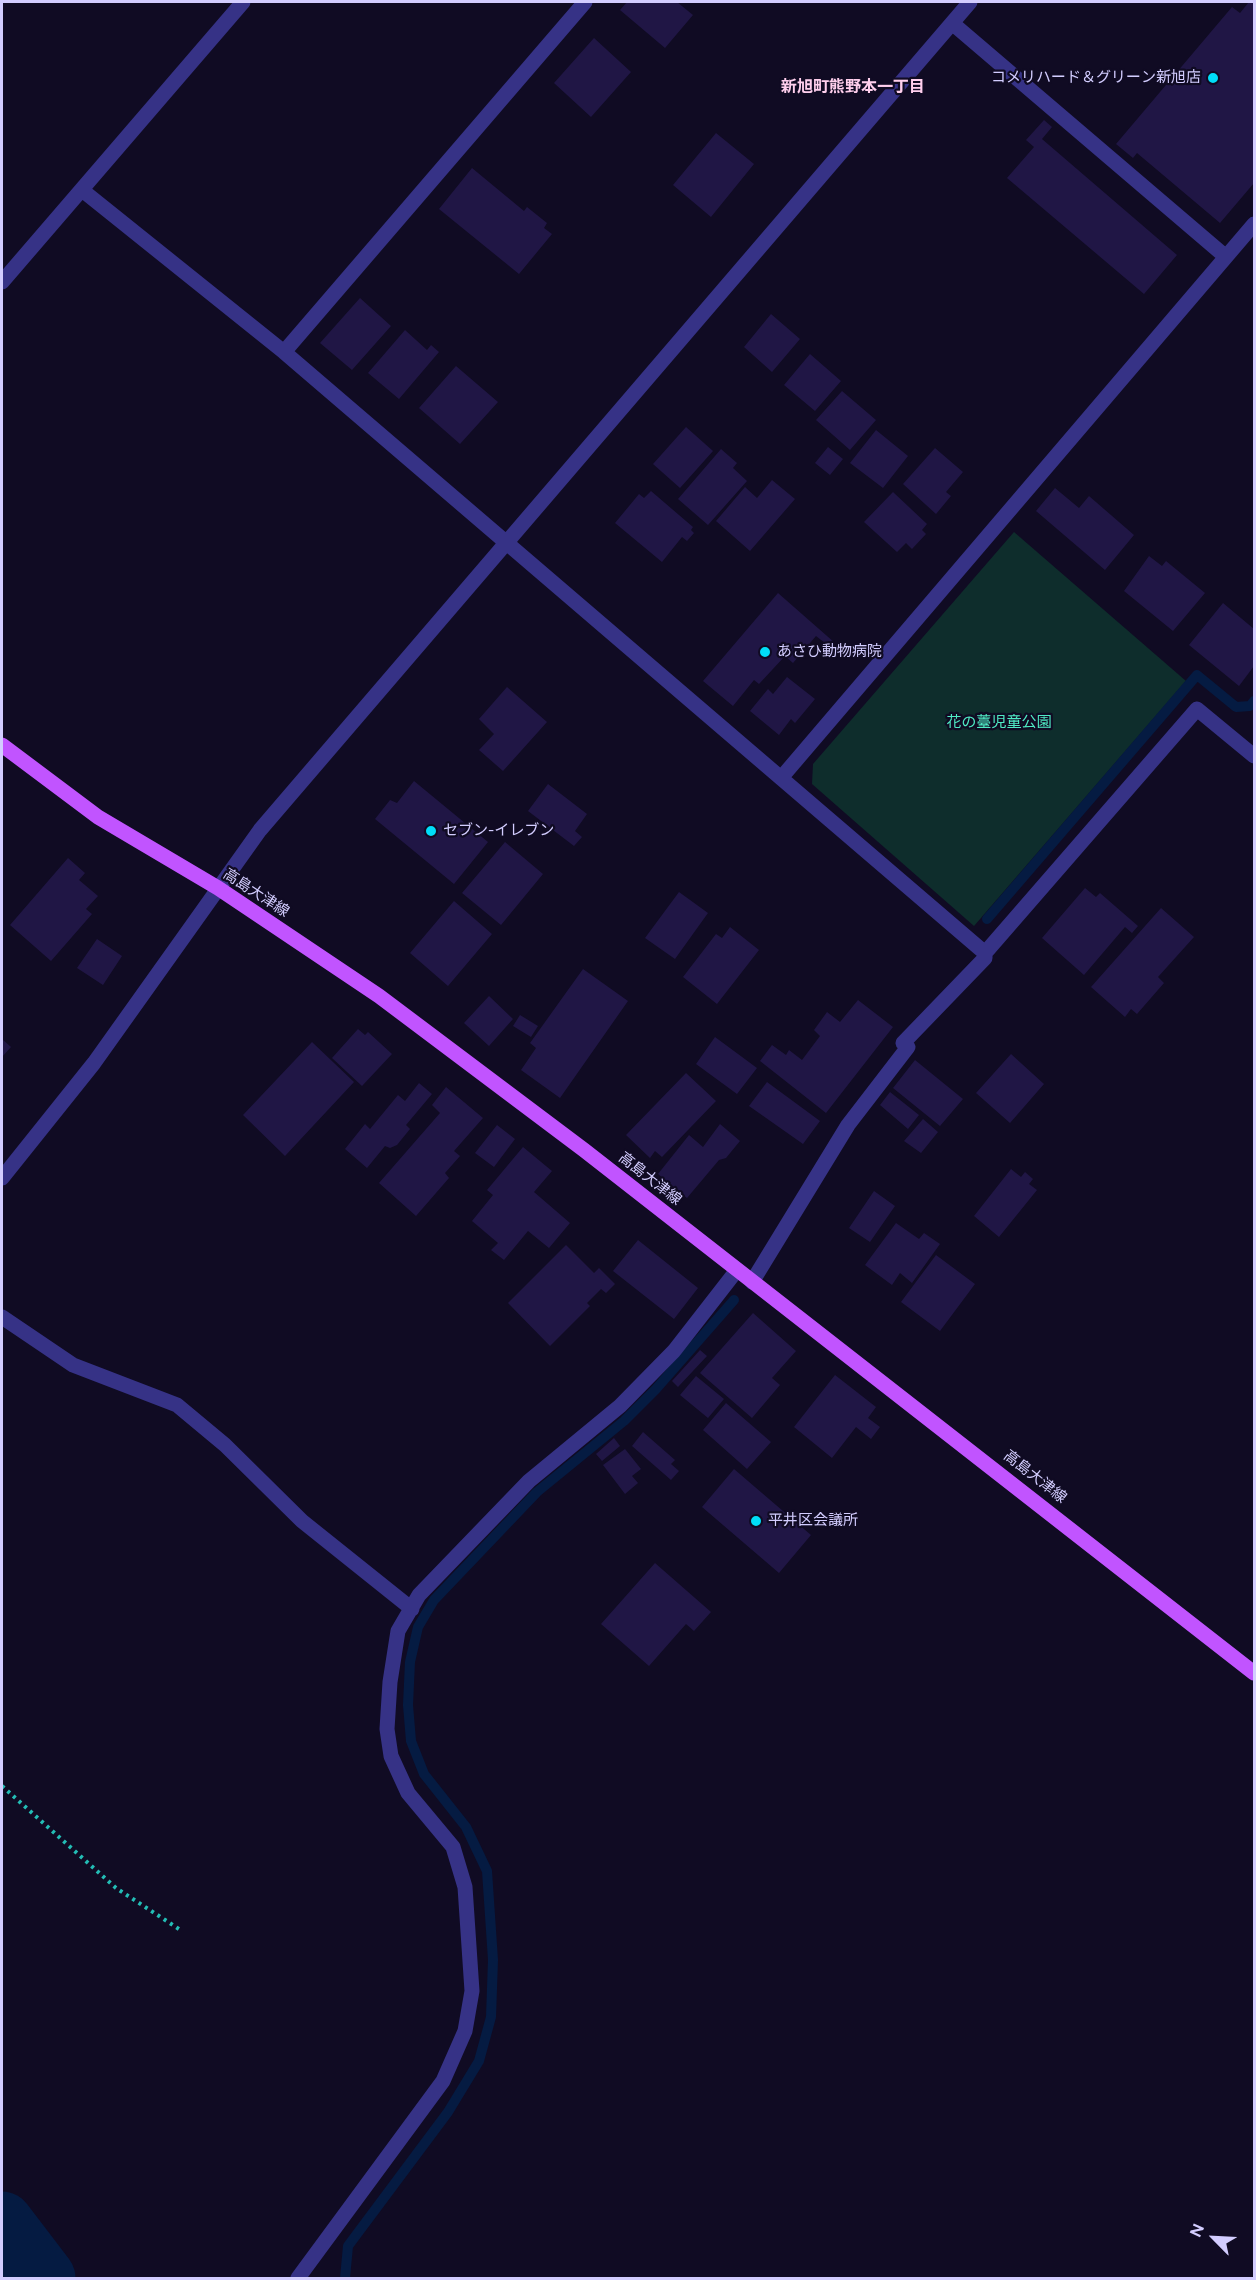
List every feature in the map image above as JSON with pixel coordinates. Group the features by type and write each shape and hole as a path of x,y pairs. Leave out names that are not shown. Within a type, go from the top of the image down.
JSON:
{"main road":[{"name":"高島大津線","path":"2,745 98,817 218,888 379,996 584,1150 1254,1673"}],"street":[{"path":"2,282 243,2"},
{"path":"284,352 585,2"},
{"path":"2,1178 93,1062 260,830 970,2"},
{"path":"952,23 1226,257"},
{"path":"82,190 284,352 985,953"},
{"path":"781,778 1254,224"},
{"path":"752,1282 848,1125 908,1047 903,1043 985,958 985,953 1197,709 1251,747"},
{"path":"298,2278 443,2081 465,2031 472,1991 465,1887 453,1847 408,1793 391,1756 387,1729 390,1682 398,1631 419,1595 529,1481 620,1407 674,1351 737,1270"},
{"path":"2,1317 73,1365 177,1405 225,1445 302,1521 412,1609"}],"path":[{"path":"2,1786 116,1888 182,1931"}],"green space":[{"name":"花の薹児童公園","path":"1014,532 1186,681 974,926 812,784 813,764"}],"building":[{"path":"627,2 677,2 693,15 665,48 620,10"},
{"name":"コメリハード＆グリーン新旭店","path":"1249,2 1254,2 1254,183 1220,223 1137,153 1133,158 1116,144 1232,7 1240,13"},
{"path":"594,38 631,72 591,117 554,83"},
{"path":"1044,120 1052,127 1042,139 1177,255 1144,294 1007,178 1034,147 1026,140"},
{"path":"716,133 754,164 711,217 673,185"},
{"path":"472,168 524,211 527,207 547,223 544,228 552,234 519,274 439,209"},
{"path":"360,298 391,326 352,370 320,343"},
{"path":"771,314 800,339 772,372 744,347"},
{"path":"405,330 427,350 431,345 439,352 399,399 368,373"},
{"path":"810,354 841,381 815,411 784,385"},
{"path":"456,366 498,402 460,444 419,408"},
{"path":"842,391 876,420 850,450 816,420"},
{"path":"686,427 713,451 680,488 653,464"},
{"path":"876,430 908,456 883,488 850,463"},
{"path":"828,447 843,459 830,475 815,463"},
{"path":"935,448 963,472 946,492 951,496 936,514 903,484"},
{"path":"721,449 737,463 733,468 747,481 708,525 678,499"},
{"path":"772,480 795,499 750,551 716,521 745,487 757,498"},
{"path":"1055,488 1079,508 1089,496 1134,535 1105,570 1036,511"},
{"path":"651,491 693,527 691,530 694,533 687,541 682,537 662,562 615,523 639,494 644,498"},
{"path":"893,492 927,524 922,530 926,534 912,549 906,543 897,552 864,522"},
{"path":"1149,556 1162,566 1166,561 1205,593 1173,631 1124,591"},
{"name":"あさひ動物病院","path":"778,593 835,643 830,647 816,636 793,663 785,656 759,684 754,680 733,706 703,681"},
{"path":"1223,603 1254,629 1254,666 1239,686 1189,645"},
{"path":"787,677 815,699 795,723 791,719 779,735 750,711 768,689 773,694"},
{"path":"507,687 547,722 503,771 479,750 494,734 479,719"},
{"name":"セブン-イレブン","path":"414,781 488,842 454,884 375,819 390,800 397,803"},
{"path":"548,784 587,814 575,831 582,837 574,846 528,811"},
{"path":"505,842 543,874 501,925 462,893"},
{"path":"68,858 85,873 79,880 98,896 86,909 92,914 51,961 10,925"},
{"path":"1085,888 1096,897 1100,893 1138,926 1132,933 1125,927 1084,975 1042,938"},
{"path":"679,892 708,913 675,959 645,938"},
{"path":"454,901 492,934 448,986 410,953"},
{"path":"1161,908 1194,937 1158,977 1164,983 1137,1014 1131,1009 1125,1017 1091,987"},
{"path":"730,927 759,950 717,1004 683,977 716,934 722,938"},
{"path":"97,939 122,956 103,985 77,968"},
{"path":"583,969 628,1001 560,1098 521,1070 536,1048 530,1043"},
{"path":"489,996 513,1019 489,1046 464,1023"},
{"path":"858,1000 893,1027 826,1113 760,1061 772,1045 786,1055 789,1050 802,1060 820,1036 814,1030 827,1012 840,1022"},
{"path":"520,1015 538,1026 531,1037 513,1026"},
{"path":"358,1029 365,1035 368,1032 392,1054 362,1086 332,1058"},
{"path":"715,1037 757,1068 737,1094 696,1064"},
{"path":"2,1039 11,1047 2,1057"},
{"path":"312,1042 354,1082 285,1156 243,1115"},
{"path":"1011,1054 1044,1084 1010,1123 976,1093"},
{"path":"915,1060 963,1099 940,1126 893,1088"},
{"path":"686,1073 716,1101 662,1157 655,1151 650,1158 626,1135"},
{"path":"767,1082 820,1121 803,1144 749,1106"},
{"path":"419,1083 432,1094 406,1125 410,1129 397,1145 390,1148 385,1146 367,1168 345,1149 365,1124 370,1129 398,1095 405,1101"},
{"path":"446,1087 483,1118 454,1151 460,1156 445,1173 449,1178 416,1216 379,1183 440,1113 432,1105"},
{"path":"890,1092 919,1115 908,1129 880,1105"},
{"path":"923,1119 938,1132 921,1153 904,1141"},
{"path":"720,1124 740,1141 726,1158 719,1160 687,1198 658,1174 689,1135 703,1147"},
{"path":"497,1125 515,1139 494,1167 475,1153"},
{"path":"523,1147 552,1171 534,1192 570,1223 549,1248 528,1231 504,1260 491,1250 498,1243 472,1221 493,1195 487,1190"},
{"path":"1011,1169 1021,1177 1025,1172 1033,1179 1029,1184 1037,1190 999,1237 974,1216"},
{"path":"874,1191 895,1206 870,1242 849,1228"},
{"path":"896,1223 919,1239 924,1233 940,1244 912,1283 900,1273 892,1285 865,1265"},
{"path":"638,1240 698,1288 674,1319 613,1271"},
{"path":"566,1245 594,1273 599,1268 615,1284 606,1293 601,1289 587,1303 590,1306 550,1346 508,1303"},
{"path":"936,1255 975,1284 940,1331 901,1302"},
{"path":"753,1313 796,1351 772,1378 780,1385 752,1418 700,1373"},
{"path":"700,1350 707,1356 678,1387 672,1381"},
{"path":"835,1375 876,1407 868,1418 880,1427 871,1439 856,1427 832,1458 794,1427"},
{"path":"696,1376 724,1399 708,1418 680,1395"},
{"path":"726,1403 771,1442 747,1469 703,1430"},
{"path":"643,1432 675,1460 671,1464 679,1471 671,1480 632,1446"},
{"path":"614,1438 620,1446 602,1461 596,1454"},
{"path":"625,1449 641,1469 632,1476 638,1483 625,1494 603,1465"},
{"name":"平井区会議所","path":"734,1469 811,1535 779,1573 702,1507"},
{"path":"655,1563 711,1612 694,1631 686,1624 649,1666 601,1624"}],"waterway":[{"path":"987,919 1197,675 1236,707 1250,706 1254,701"},
{"path":"345,2278 348,2246 448,2112 479,2061 491,2017 493,1960 487,1871 466,1827 424,1774 411,1741 408,1705 410,1662 418,1627 434,1600 537,1492 624,1421 656,1389 734,1300"},
{"path":"2,2223 44,2278"}],"place":[{"name":"コメリハード＆グリーン新旭店","path":"1213,78"},
{"name":"あさひ動物病院","path":"765,652"},
{"name":"セブン-イレブン","path":"431,831"},
{"name":"平井区会議所","path":"756,1521"}],"district":[{"name":"新旭町熊野本一丁目","path":"853,87"}]}
